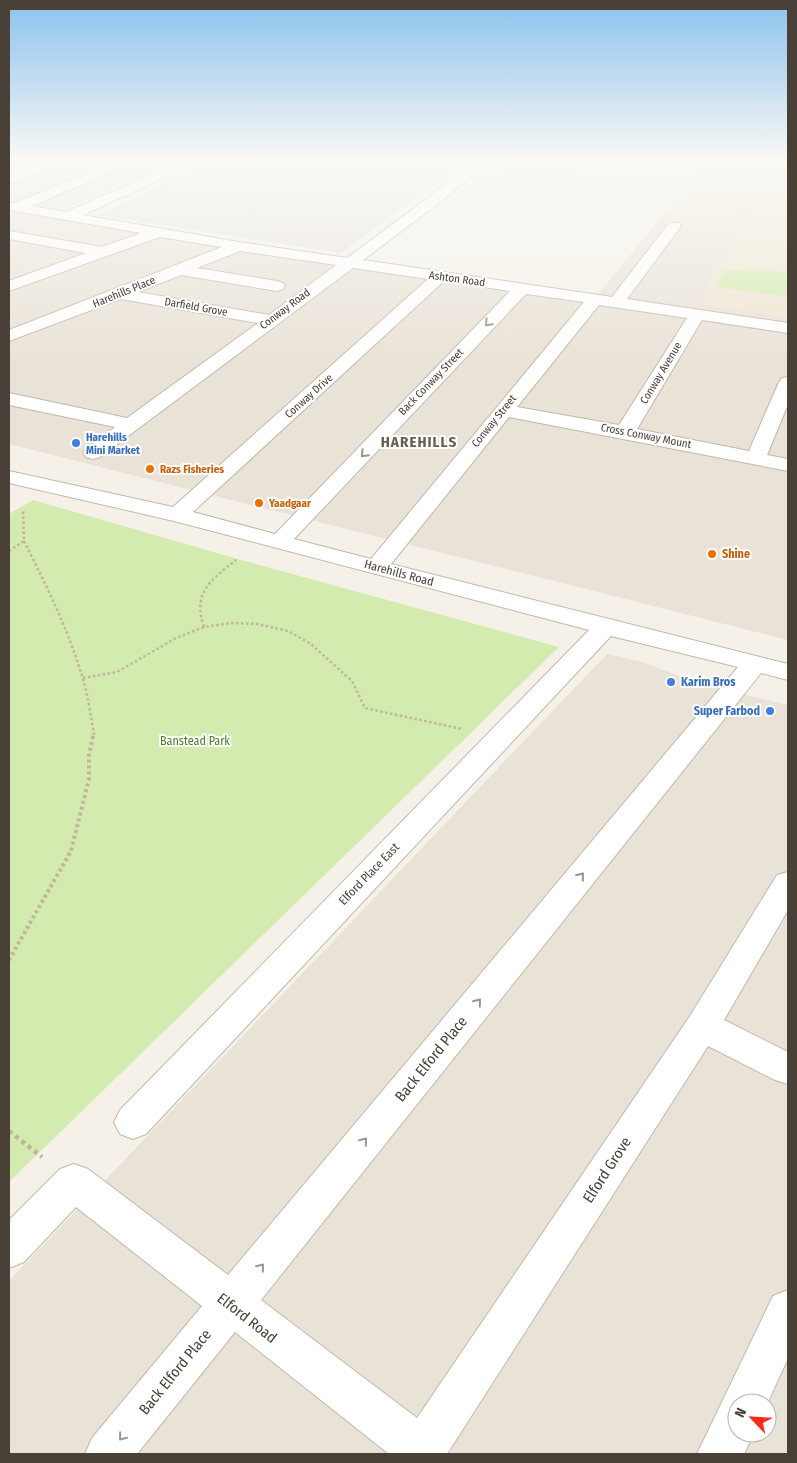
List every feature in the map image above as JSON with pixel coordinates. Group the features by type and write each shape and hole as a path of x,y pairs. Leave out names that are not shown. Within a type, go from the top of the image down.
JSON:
{"street":[{"name":"Ashton Road","path":"144,230 788,328"},
{"name":"Conway Road","path":"93,454 392,230"},
{"path":"616,302 671,230"},
{"path":"9,286 158,233"},
{"path":"9,234 103,252"},
{"name":"Harehills Place","path":"13,332 120,294 239,246"},
{"path":"17,268 43,273"},
{"path":"180,270 277,286"},
{"name":"Conway Drive","path":"182,511 441,276"},
{"name":"Back Conway Street","path":"284,537 522,288"},
{"name":"Darfield Grove","path":"120,294 271,320"},
{"name":"Conway Street","path":"379,562 595,299"},
{"name":"Conway Avenue","path":"625,432 697,315"},
{"path":"756,458 788,382"},
{"path":"9,399 131,425"},
{"name":"Cross Conway Mount","path":"503,410 625,432 788,465"},
{"name":"Harehills Road","path":"9,464 379,562 606,628 788,672"},
{"name":"Harehills Road","path":"9,477 182,511"},
{"path":"9,494 31,482"},
{"name":"Harehills Road","path":"379,562 788,657"},
{"name":"Elford Place East","path":"133,1122 606,628"},
{"name":"Back Elford Place","path":"108,1454 755,664"},
{"name":"Elford Grove","path":"421,1453 702,1026 788,883"},
{"path":"702,1026 788,1069"},
{"name":"Elford Road","path":"9,1248 74,1182 421,1453"},
{"path":"749,1393 788,1311"},
{"path":"720,1454 727,1439"}],"path":[{"path":"9,960 71,851 89,778 89,755 94,733 83,678 53,599 24,540 23,506 31,482"},
{"path":"204,627 199,609 202,594 219,574 238,559 284,537"},
{"path":"9,550 24,540"},
{"path":"83,678 117,672 176,638 204,627 231,623 258,624 288,631 311,644 352,681 365,708 501,737"}],"shaded area":[{"path":"9,230 132,230 358,269 590,304 650,230 742,230 697,303 788,317 788,640 9,444"},
{"path":"196,230 371,230 341,253"},
{"path":"743,230 788,230 788,317 697,304"},
{"path":"607,654 639,661 701,684 788,705 788,1454 9,1454 9,1281"}],"green space":[{"path":"761,269 788,273 788,297 717,287 726,270"},
{"name":"Banstead Park","path":"33,500 238,559 559,647 9,1182 9,514"}],"place":[{"name":"Harehills Mini Market","path":"76,443"},
{"name":"Razs Fisheries","path":"150,469"},
{"name":"Yaadgaar","path":"259,503"},
{"name":"Shine","path":"712,554"},
{"name":"Karim Bros","path":"671,682"},
{"name":"Super Farbod","path":"770,711"}],"district":[{"name":"HAREHILLS","path":"419,442"}]}
